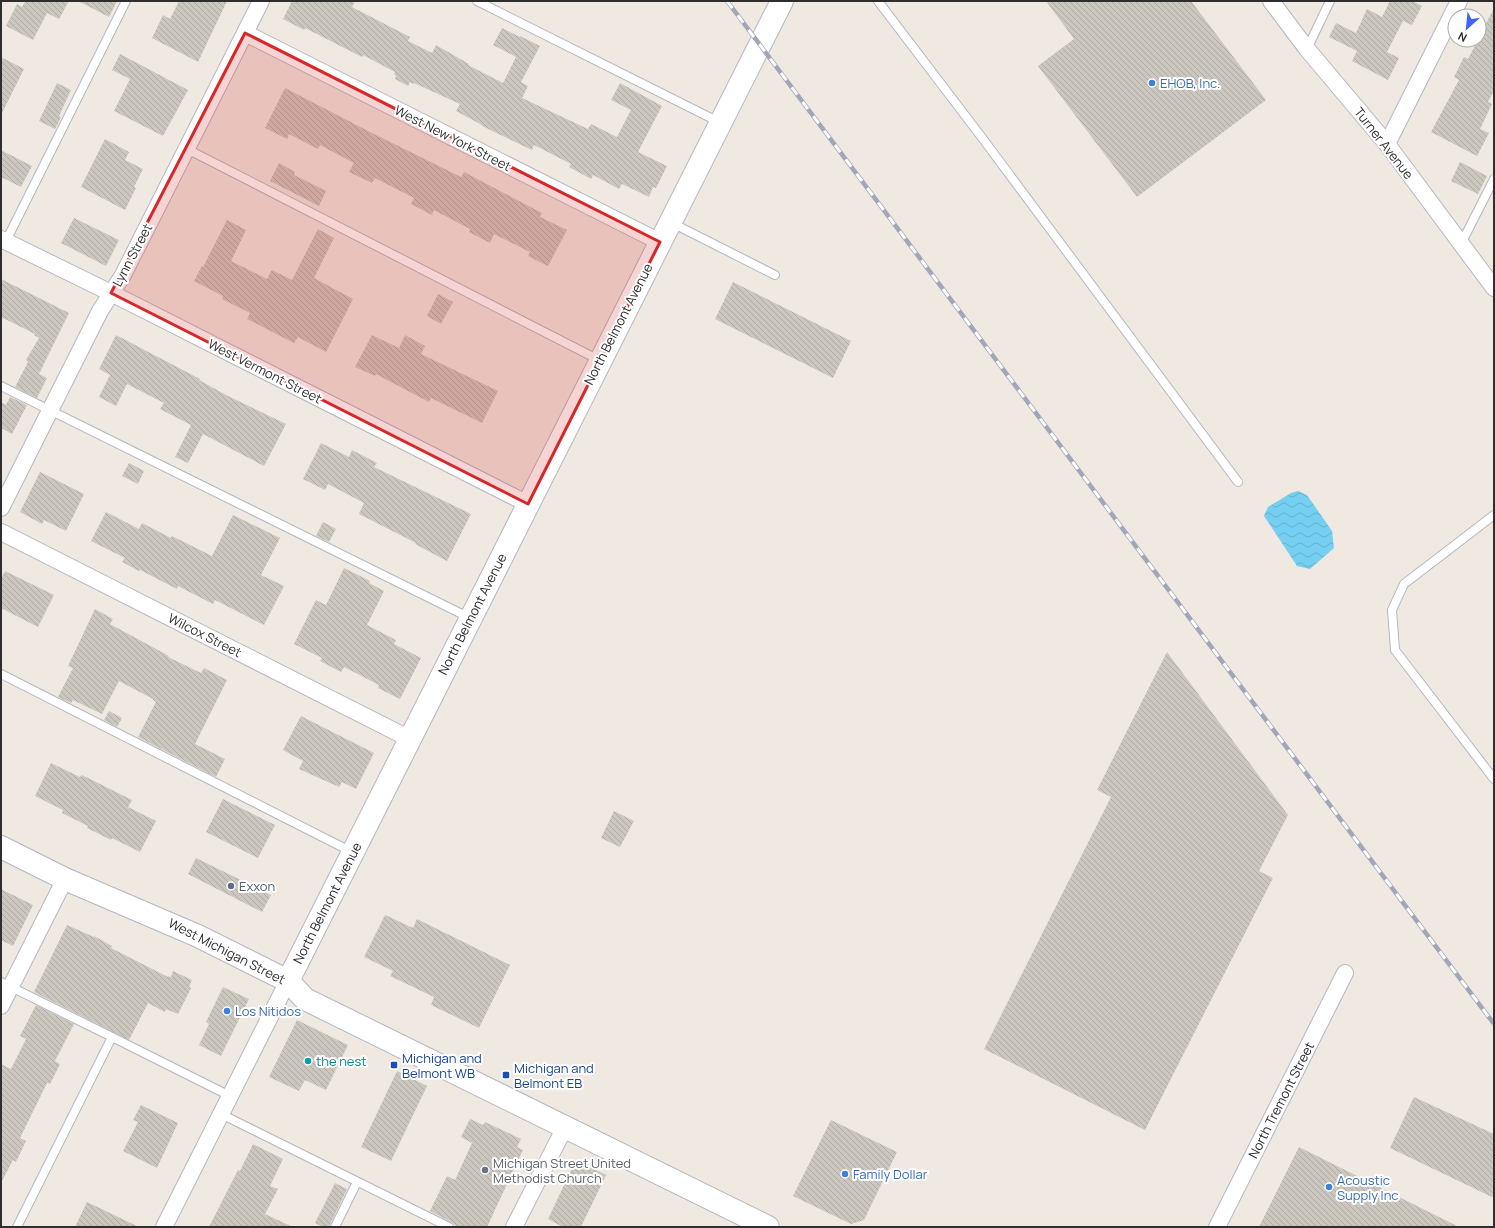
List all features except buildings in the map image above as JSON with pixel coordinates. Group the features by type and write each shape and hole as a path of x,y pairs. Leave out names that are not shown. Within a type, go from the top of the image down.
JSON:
{"main road":[{"name":"North Belmont Avenue","path":"288,981 782,1"},
{"name":"West Michigan Street","path":"1,847 65,879 180,927 288,981 305,999 768,1227"}],"street":[{"name":"Lynn Street","path":"1,508 100,311 123,275 262,1"},
{"name":"Turner Avenue","path":"1271,1 1306,48 1387,144 1494,288"},
{"path":"1387,144 1459,1"},
{"name":"West New York Street","path":"245,33 660,242"},
{"name":"West Vermont Street","path":"4,240 528,504"},
{"name":"Wilcox Street","path":"1,532 410,739"},
{"path":"1,1006 6,985 65,879"},
{"name":"North Tremont Street","path":"1217,1227 1345,973"},
{"name":"North Belmont Avenue","path":"164,1227 288,981"},
{"path":"514,1227 565,1127"}],"lane":[{"path":"4,240 126,1"},
{"path":"477,1 720,122"},
{"path":"878,1 983,139 1238,482"},
{"path":"1306,48 1330,1"},
{"path":"187,149 600,361"},
{"path":"1461,244 1494,179"},
{"path":"670,222 775,275"},
{"path":"1,386 470,618"},
{"path":"1494,515 1404,584 1392,610 1395,650 1494,779"},
{"path":"1,674 352,852"},
{"path":"6,985 230,1096"},
{"path":"17,1227 112,1037"},
{"path":"221,1114 449,1227"},
{"path":"335,1227 357,1182"}],"highlighted area":[{"path":"245,33 660,242 528,504 111,293"}],"water":[{"path":"1298,491 1307,495 1332,531 1334,548 1310,569 1297,566 1264,516 1268,507 1291,493"}],"railway":[{"path":"727,1 1494,1024"}],"place":[{"name":"EHOB, Inc.","path":"1152,83"},
{"name":"Exxon","path":"231,886"},
{"name":"Los Nitidos","path":"227,1011"},
{"name":"the nest","path":"308,1061"},
{"name":"Michigan and Belmont WB","path":"394,1065"},
{"name":"Michigan and Belmont EB","path":"506,1075"},
{"name":"Michigan Street United Methodist Church","path":"485,1170"},
{"name":"Family Dollar","path":"845,1174"},
{"name":"Acoustic Supply Inc","path":"1329,1187"}]}
